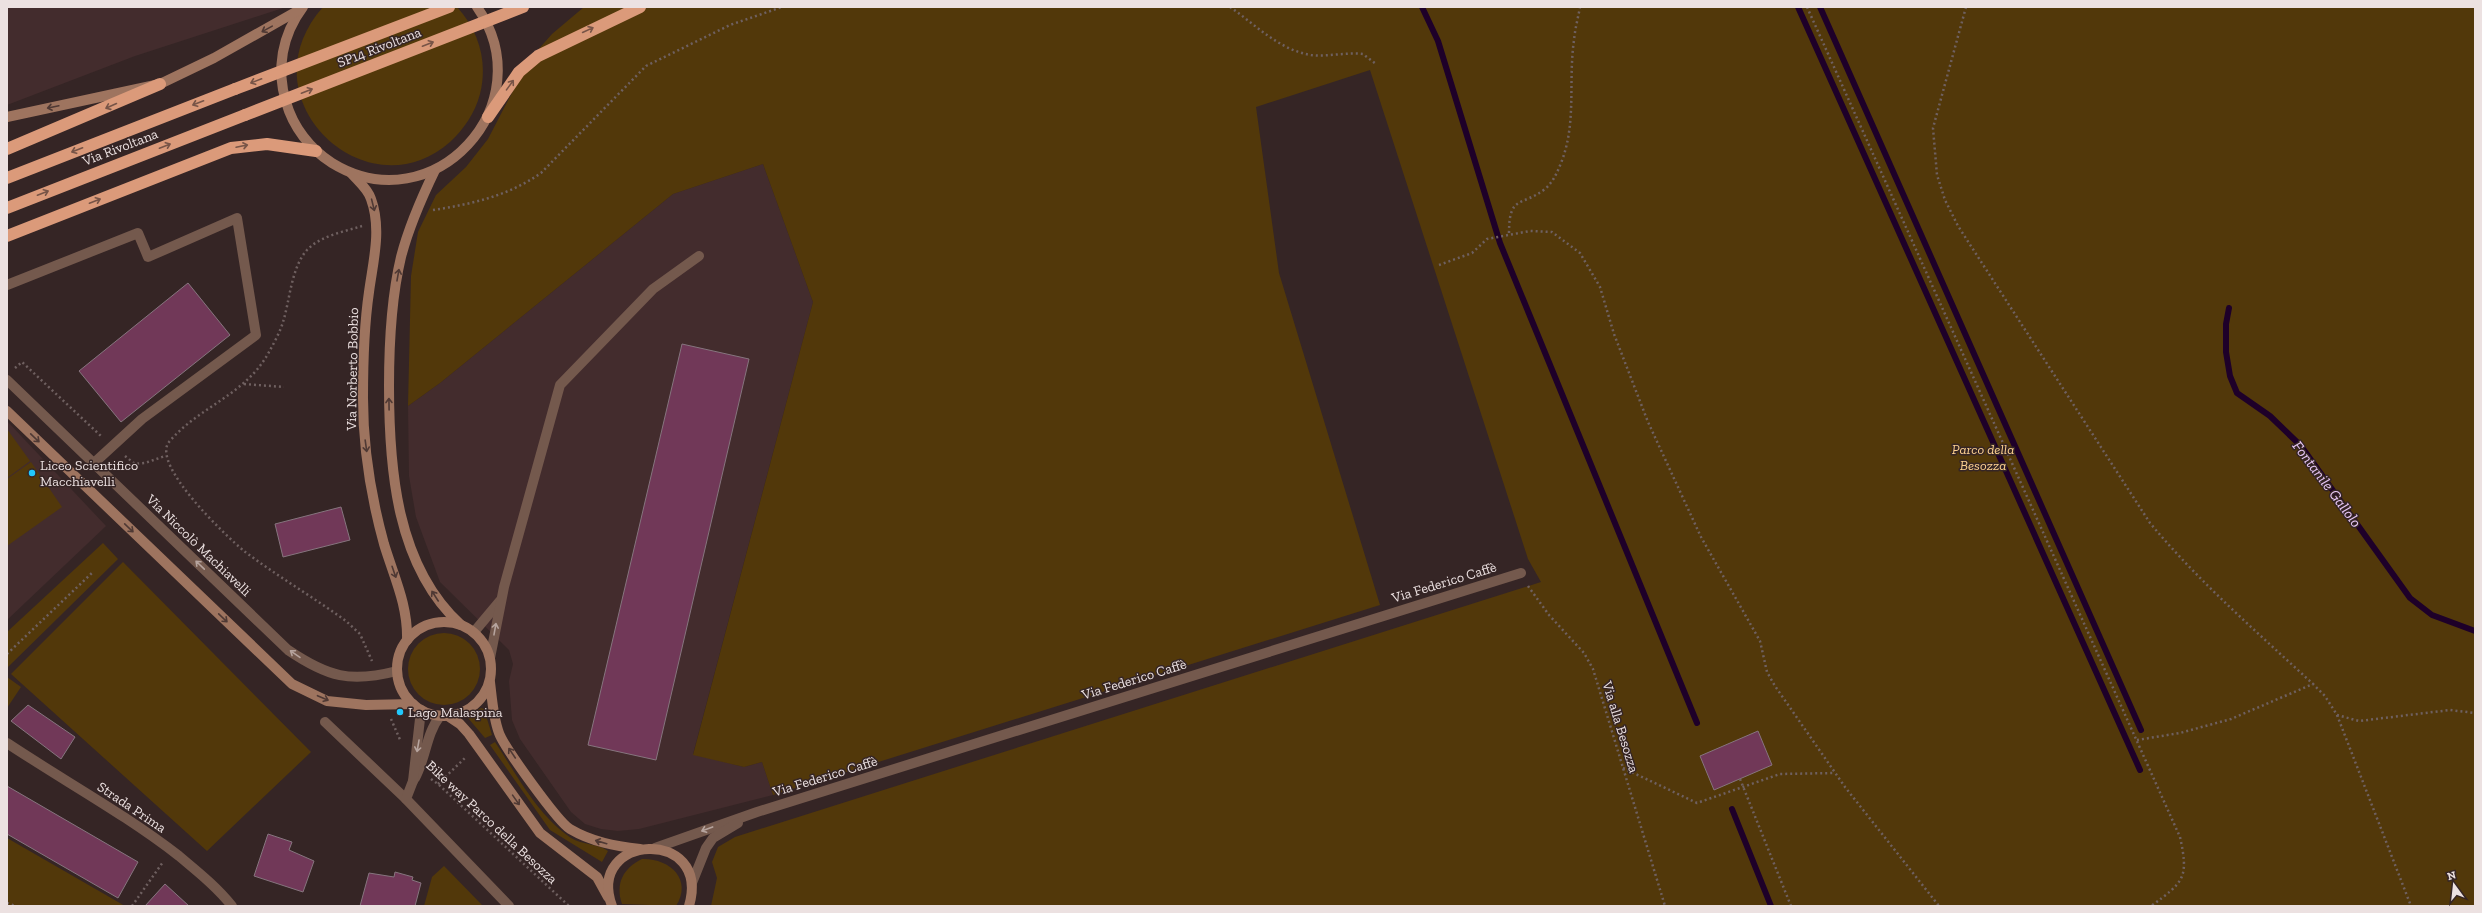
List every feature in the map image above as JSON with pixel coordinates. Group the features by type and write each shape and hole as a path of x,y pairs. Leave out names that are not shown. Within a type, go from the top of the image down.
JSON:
{"highway":[{"name":"SP14 Rivoltana","path":"234,89 449,7"},
{"name":"SP14 Rivoltana","path":"245,115 523,7"},
{"path":"488,117 519,72 538,56 553,47 640,7"},
{"path":"7,149 160,84"},
{"name":"Via Rivoltana","path":"7,178 234,89"},
{"name":"Via Rivoltana","path":"7,208 245,115"},
{"path":"7,236 231,148 267,144 316,151"}],"street":[{"name":"Via Norberto Bobbio","path":"302,8 292,23 284,46 281,79 286,103 300,133 316,151 352,173 372,178 394,179 419,176 435,170 456,157 469,145 488,117 498,84 498,59 492,34 477,7"},
{"path":"7,117 160,84 214,58 302,8"},
{"path":"435,170 414,213 401,258 393,304 389,361 392,465 402,518 420,569 440,604 461,625 474,632 484,644 490,658"},
{"name":"Via Norberto Bobbio","path":"352,173 370,195 375,222 376,250 369,293 365,347 363,428 372,488 383,537 403,597 408,621 407,640 402,650 397,671"},
{"path":"7,285 138,233 148,257 237,218 256,336 142,420 94,463"},
{"path":"699,256 653,289 560,385 500,601 490,658 490,682 499,735 556,816 568,828 586,838 612,846 640,849 655,848 757,812"},
{"name":"Via Niccolò Machiavelli","path":"7,380 288,650 310,665 344,678 376,676 397,671"},
{"path":"7,411 292,684 328,701 417,707 444,716 460,724 469,734 540,833 597,877 610,902"},
{"name":"Via Federico Caffè","path":"757,812 1521,573"},
{"path":"474,632 500,601"},
{"path":"407,640 426,626 438,622 461,625"},
{"path":"397,671 399,683 417,707 417,766"},
{"path":"406,799 417,766 432,730 444,716 469,709 482,697 490,682"},
{"path":"325,722 406,799 509,906"},
{"name":"Strada Prima","path":"7,743 146,830 222,893 232,906"},
{"path":"689,906 692,884 706,848 713,838 757,812"},
{"path":"655,848 668,852 679,860 688,870 692,884"},
{"path":"610,902 608,884 612,872 628,854 640,849"}],"path":[{"path":"414,213 472,204 524,185 542,172 646,66 730,25 782,7"},
{"path":"1230,7 1274,40 1294,51 1318,55 1363,54 1376,64"},
{"path":"1507,234 1510,212 1516,204 1545,189 1552,183 1567,148 1571,126 1574,40 1580,7"},
{"path":"1807,7 2180,837 2185,859 2184,875 2173,890 2151,906"},
{"path":"1966,7 1934,128 1937,174 1945,200 1958,226 2150,523 2174,552 2209,588 2325,696 2336,715 2411,906"},
{"path":"375,222 325,238 307,251 298,268 282,323 270,351 260,368 244,384 177,433 166,447 165,456 168,464 187,493 244,550 346,621 360,634 376,676"},
{"path":"1439,265 1464,257 1490,239 1507,234 1530,231 1552,232 1580,253 1600,287 1614,334 1648,422 1701,537 1760,641 1767,672 1835,773 1939,906"},
{"path":"12,370 22,362 113,446 135,464 145,463 165,456"},
{"path":"244,384 284,387"},
{"path":"7,654 93,572"},
{"name":"Via alla Besozza","path":"1521,573 1532,594 1570,636 1593,669 1665,906"},
{"path":"2137,740 2180,733 2231,719 2312,684"},
{"name":"Bike way Parco della Besozza","path":"385,706 406,753 417,766 569,906"},
{"path":"2336,715 2359,721 2450,710 2475,712"},
{"path":"1623,768 1697,803 1780,774 1835,773"},
{"path":"1740,779 1792,906"},
{"path":"132,906 171,850"},
{"path":"7,903 15,906"}],"shaded area":[{"path":"7,7 286,7 135,56 7,105"},
{"path":"763,164 813,302 693,754 744,767 762,762 773,795 639,829 618,831 601,829 585,824 571,812 520,739 512,720 509,681 513,664 509,650 440,582 416,517 409,476 408,406 440,383 673,194"},
{"name":"Liceo Scientifico Macchiavelli","path":"7,421 106,526 7,620"}],"green space":[{"path":"323,7 457,7 465,16 476,37 480,48 483,70 480,94 475,108 460,132 450,142 417,161 383,165 352,156 325,136 305,109 297,77 302,42"},
{"name":"Parco della Besozza","path":"584,7 2475,7 2475,906 711,906 717,878 712,862 718,847 735,837 1541,582 1528,559 1370,70 1256,107 1279,273 1380,605 773,795 762,762 744,767 693,755 813,302 763,164 673,194 440,383 408,406 411,276 418,232 436,195 466,167 488,139 529,60 552,34"},
{"path":"7,429 30,461 7,478"},
{"path":"31,462 62,507 7,546 7,479"},
{"path":"103,543 118,559 7,668 7,632"},
{"path":"123,562 311,752 207,851 11,674"},
{"path":"444,633 464,639 474,649 480,669 474,689 464,699 444,705 424,699 414,689 408,669 414,649 424,639"},
{"path":"7,677 21,687 7,708"},
{"path":"481,708 484,709 492,735 485,738 468,718 468,715"},
{"path":"495,742 528,794 559,829 575,840 600,847 608,851 602,862 550,830 490,745"},
{"path":"7,838 125,906 7,906"},
{"path":"642,859 661,862 676,872 682,887 681,896 676,906 622,904 620,897 620,883 622,877 630,867"},
{"path":"444,866 483,906 424,906 432,877"}],"building":[{"path":"188,283 230,335 121,422 79,371"},
{"path":"682,344 749,359 656,760 588,745"},
{"path":"341,507 350,540 283,557 275,524"},
{"path":"28,705 75,737 61,759 11,721"},
{"path":"1758,731 1772,765 1714,790 1700,756"},
{"path":"7,786 138,862 118,898 7,834"},
{"path":"268,834 292,842 289,850 314,861 303,892 254,876"},
{"path":"395,872 413,877 412,880 421,883 415,906 360,906 369,873 394,877"},
{"path":"165,884 189,906 145,906"}],"waterway":[{"path":"1422,7 1438,41 1500,243 1697,723"},
{"path":"1798,7 2140,770"},
{"path":"1820,7 2141,730"},
{"name":"Fontanile Gallolo","path":"2229,308 2226,324 2226,352 2230,376 2237,393 2270,416 2301,446 2410,598 2432,615 2475,631"},
{"path":"1732,809 1771,906"}],"place":[{"name":"Liceo Scientifico Macchiavelli","path":"32,473"},
{"name":"Lago Malaspina","path":"400,712"}]}
